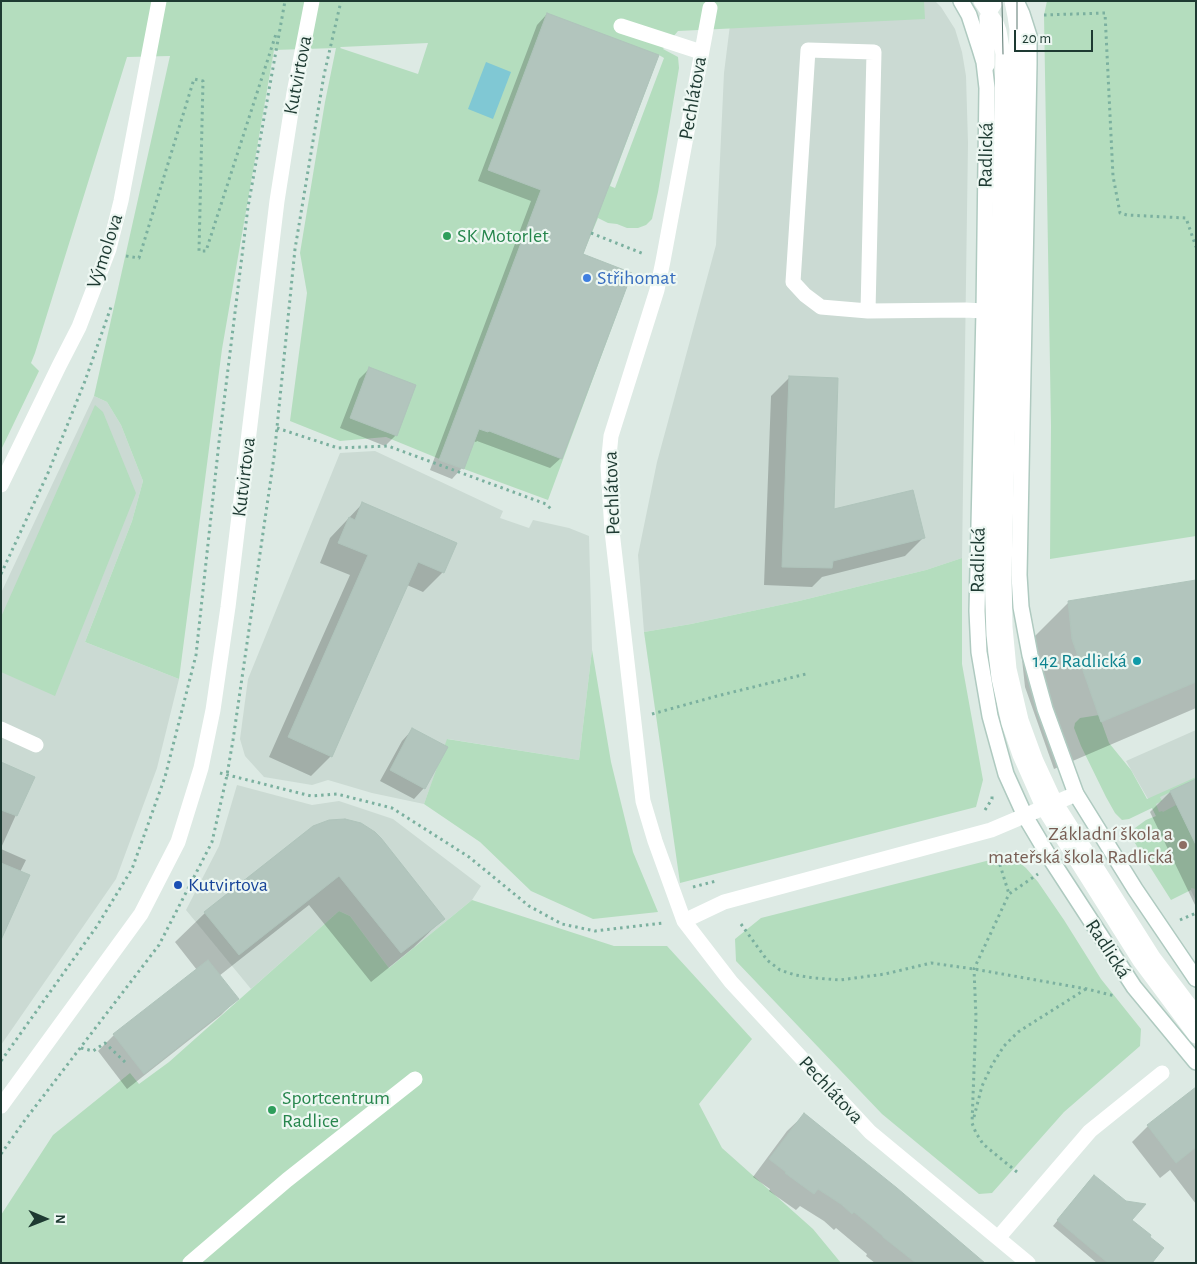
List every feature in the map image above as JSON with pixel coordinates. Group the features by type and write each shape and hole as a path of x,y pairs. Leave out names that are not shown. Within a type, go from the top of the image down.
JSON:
{"street":[{"name":"Výmolova","path":"1,485 79,327 109,249 121,201 159,1"},
{"name":"Kutvirtova","path":"1,1106 141,914 178,842 201,768 213,710 228,607 277,201 294,93 312,1"},
{"name":"Radlická","path":"961,1 969,15 980,49 987,88 977,601 979,652 990,716 1006,774 1024,816 1134,987 1196,1062"},
{"name":"Radlická","path":"1014,1 1024,20 1029,36 1019,574 1021,607 1030,655 1045,709 1076,794 1135,889 1196,979"},
{"path":"1014,1 1016,29 1005,556 1005,627 1009,669 1021,720 1049,805 1153,957 1196,1014"},
{"path":"987,88 987,25 989,5"},
{"path":"989,5 999,31 1003,54 992,573 994,635 999,678 1009,723 1020,755 1140,961 1196,1036"},
{"name":"Pechlátova","path":"710,8 657,290 612,436 608,466 612,531 643,801 654,841 684,921 731,982 870,1132 1028,1263"},
{"path":"621,26 701,52"},
{"path":"868,311 874,52 808,50 793,282 805,295 821,307 868,311 984,311"},
{"path":"1,729 36,744"},
{"path":"684,921 724,902 991,830 1076,794"},
{"path":"998,1238 1090,1131 1162,1073"},
{"path":"190,1263 287,1180 415,1079"}],"path":[{"path":"1,1061 97,926 132,869 165,777 196,655 219,442 248,207 285,1"},
{"path":"1044,15 1105,13 1113,176 1120,213 1186,218 1196,247"},
{"path":"126,256 139,258 194,80 203,81 199,251 206,251 280,22"},
{"path":"592,233 663,261"},
{"path":"277,428 338,448 388,446 546,504 553,511"},
{"path":"649,714 656,714 717,696 806,674"},
{"path":"201,768 310,796 337,794 392,808 469,857 529,906 562,924 594,931 684,921"},
{"path":"981,813 986,809"},
{"path":"996,852 1009,894"},
{"path":"1017,1172 983,1144 972,1123 976,1017 974,969 1009,894 1038,874"},
{"path":"692,887 720,880"},
{"path":"1179,920 1196,912"},
{"path":"741,924 768,960 780,970 795,975 840,980 885,974 931,963 1087,989 1121,997"},
{"path":"972,1123 982,1086 1004,1046 1018,1032 1087,989"},
{"path":"81,1048 93,1051 105,1044 127,1064"}],"shaded area":[{"path":"733,1 935,1 955,29 962,52 966,76 968,143 962,558 926,570 799,601 644,632 638,555 657,462 716,245 724,73"},
{"path":"94,396 107,402 121,425 143,481 132,521 85,642 179,679 157,768 116,879 1,1045 1,593"},
{"path":"375,451 503,511 500,518 529,528 533,520 569,528 589,536 592,650 579,760 448,739 424,804 372,793 328,780 312,785 264,777 245,756 240,739 248,679 340,453"},
{"name":"Základní škola a mateřská škola Radlická","path":"1196,730 1196,901 1148,799 1126,761"},
{"path":"237,785 312,805 339,801 393,819 481,886 472,900 389,968 350,916 339,911 251,989 186,910 219,846"}],"green space":[{"path":"1,1 924,1 925,19 678,31 663,49 678,57 679,68 652,219 646,225 638,228 627,228 598,218 583,254 632,273 548,500 464,469 386,437 340,441 290,421 307,293 300,253 336,48 274,50 222,349 179,679 85,642 132,521 143,481 121,425 107,402 94,396 170,56 127,57 31,363 39,371 1,450","holes":["428,43 418,74 340,48 341,47","659,55 664,58 615,188 610,186"]},
{"path":"1047,1 1196,1 1196,536 1050,559 1051,426 1044,15"},
{"path":"95,405 103,412 136,493 55,696 1,672 1,617"},
{"path":"962,558 962,664 983,780 976,807 680,883 644,632 799,601 926,570"},
{"path":"592,650 611,762 633,852 658,912 593,919 531,891 480,842 424,804 447,739 579,760"},
{"path":"1099,715 1109,743 1131,770 1147,799 1196,777 1196,780 1160,797 1162,801 1156,804 1159,812 1163,812 1176,805 1196,844 1196,889 1191,888 1191,890 1171,900 1133,840 1132,833 1135,828 1156,816 1152,808 1129,819 1122,820 1115,813 1106,797 1074,728 1075,723 1080,718"},
{"path":"1002,857 1016,860 1038,882 1101,979 1141,1029 1140,1046 1064,1112 992,1193 979,1194 882,1114 736,961 735,939 761,918"},
{"path":"472,900 614,946 667,946 752,1039 699,1104 722,1148 813,1229 841,1263 1,1263 1,1215 53,1135 130,1073 139,1084 169,1062 339,911 350,916 389,968"}],"water":[{"path":"486,62 511,72 493,119 468,109"}],"building":[{"path":"547,13 659,55 583,254 632,273 562,459 489,431 479,429 464,469 439,460 541,190 488,170"},
{"path":"369,367 416,385 397,436 350,418"},
{"path":"789,376 838,378 834,509 913,490 925,538 833,561 832,568 782,567"},
{"path":"362,502 457,543 444,573 418,562 332,757 288,737 368,555 338,543 349,517 355,520"},
{"name":"142 Radlická","path":"1196,580 1196,682 1101,722 1072,639 1068,601"},
{"path":"412,728 448,747 425,789 390,770"},
{"path":"1,762 35,777 17,816 1,810"},
{"path":"1196,779 1196,845 1170,791"},
{"path":"345,819 361,823 381,838 445,919 401,953 339,876 239,955 204,912 313,826 329,820"},
{"path":"1,863 30,875 1,940"},
{"path":"208,960 239,999 144,1074 113,1034"},
{"path":"1196,1087 1196,1147 1176,1163 1147,1125"},
{"path":"804,1113 897,1188 985,1263 916,1263 854,1212 852,1214 841,1204 818,1189 814,1194 785,1173 769,1159"},
{"path":"1094,1175 1126,1201 1146,1204 1132,1220 1164,1248 1152,1263 1108,1263 1057,1220"}],"tram line":[{"path":"1002,1 1003,54"},
{"path":"1017,1 1017,29"}],"place":[{"name":"SK Motorlet","path":"447,236"},
{"name":"Střihomat","path":"587,278"},
{"name":"142 Radlická","path":"1137,661"},
{"name":"Základní škola a mateřská škola Radlická","path":"1183,845"},
{"name":"Kutvirtova","path":"178,885"},
{"name":"Sportcentrum Radlice","path":"272,1110"}]}
